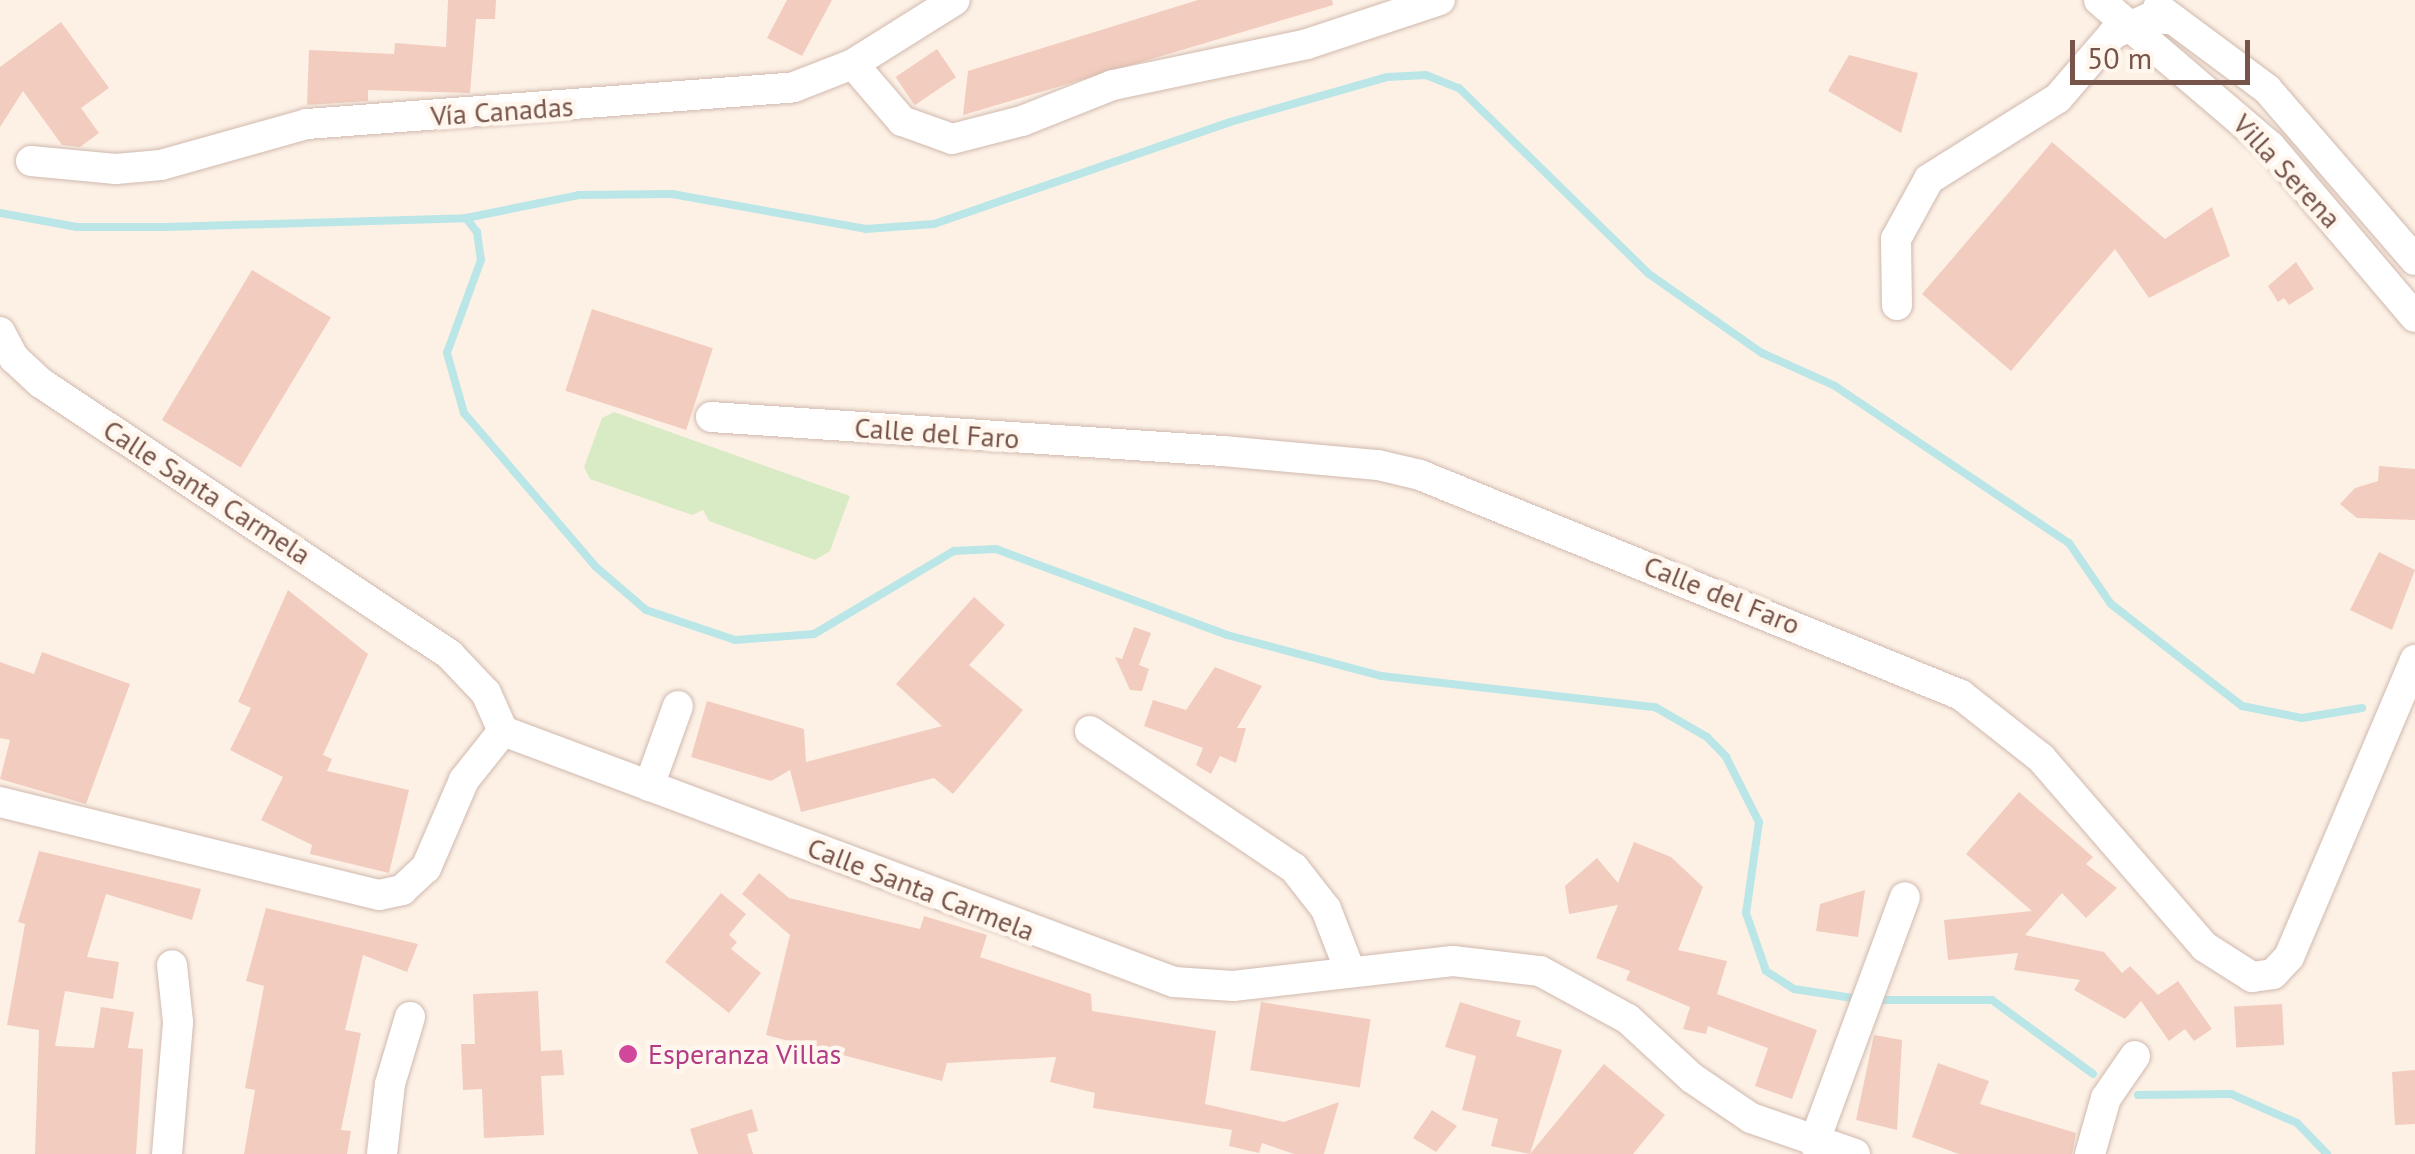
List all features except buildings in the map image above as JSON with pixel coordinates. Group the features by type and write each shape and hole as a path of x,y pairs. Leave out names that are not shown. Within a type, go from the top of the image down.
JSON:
{"street":[{"name":"Vía Canadas","path":"32,161 116,170 161,165 308,124 748,94 794,87 853,64 955,0"},
{"path":"853,64 902,121 952,139 1022,120 1113,85 1307,44 1440,0"},
{"name":"Villa Serena","path":"2099,0 2270,146 2415,317"},
{"name":"Villa Serena","path":"2146,0 2267,90 2415,260"},
{"path":"1897,305 1896,238 1919,191 1948,162 2058,98 2104,42 2128,26 2172,18"},
{"name":"Calle Santa Carmela","path":"0,332 14,358 41,383 450,655 486,693 503,731 1146,974 1214,987 1488,962 1565,980 1628,1018 1730,1106 1814,1144 1854,1154"},
{"name":"Calle del Faro","path":"711,417 1223,451 1378,465 1420,476 1960,696 2041,758 2205,947 2252,977 2273,974 2289,956 2329,850 2415,660"},
{"path":"649,786 678,706"},
{"path":"0,802 379,896 402,890 426,868 464,780 503,731"},
{"path":"1090,731 1283,858 1326,909 1350,972"},
{"path":"1814,1144 1905,897"},
{"path":"167,1154 178,1022 172,964"},
{"path":"382,1154 390,1084 410,1017"},
{"path":"2090,1154 2106,1098 2135,1056"}],"green space":[{"path":"614,412 850,496 830,551 815,560 709,521 703,510 692,515 590,479 584,467 602,418"}],"waterway":[{"path":"0,213 77,227 167,227 466,218 579,195 672,194 866,229 934,224 1230,122 1387,77 1426,75 1459,88 1649,274 1762,353 1835,386 2069,543 2111,604 2242,706 2302,718 2362,708"},
{"path":"466,218 477,232 481,260 447,353 464,413 596,567 646,610 735,640 814,634 954,551 996,549 1227,635 1381,676 1655,707 1707,737 1726,757 1759,822 1746,913 1766,971 1794,989 1859,999"},
{"path":"1873,1000 1992,1000 2093,1074"},
{"path":"2138,1095 2231,1094 2297,1123 2327,1154"}],"place":[{"name":"Esperanza Villas","path":"628,1054"}]}
